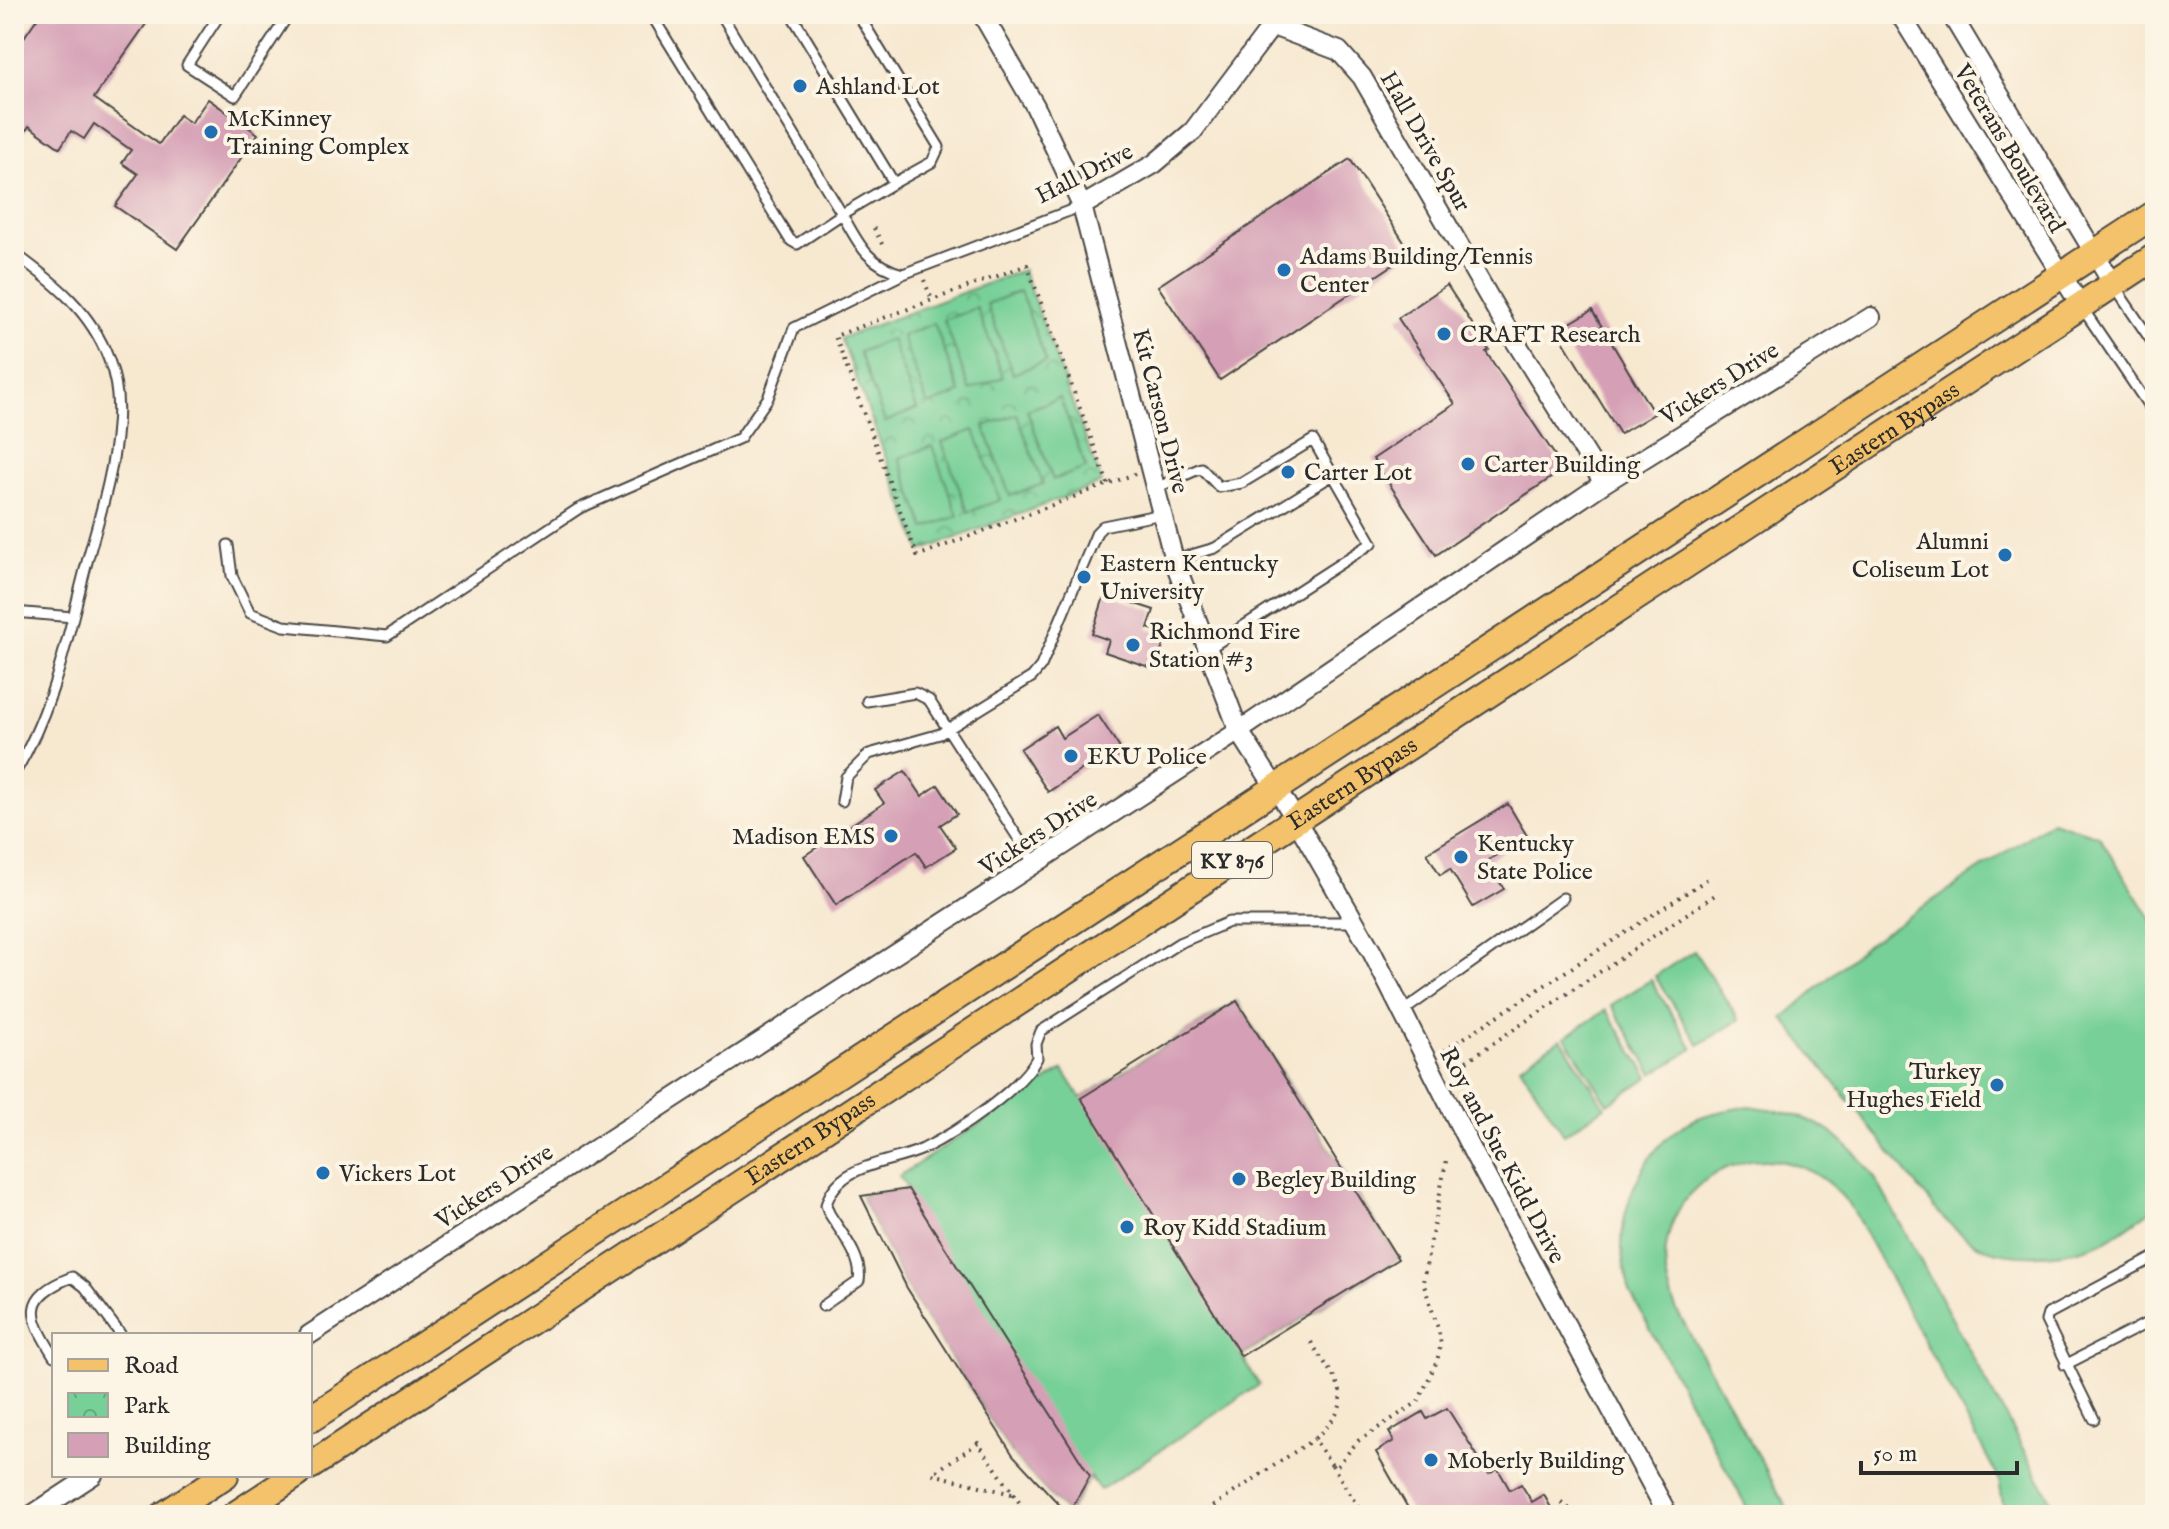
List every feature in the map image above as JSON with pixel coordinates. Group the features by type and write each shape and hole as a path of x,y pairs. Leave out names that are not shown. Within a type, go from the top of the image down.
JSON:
{"main road":[{"name":"Eastern Bypass","path":"312,1418 2155,214"},
{"name":"Eastern Bypass","path":"312,1465 2155,257"},
{"path":"164,1515 222,1477"},
{"path":"235,1515 293,1477"}],"street":[{"name":"Kit Carson Drive","path":"982,14 1035,106 1082,206 1174,560 1206,651 1239,731 1295,818"},
{"name":"Veterans Boulevard","path":"1900,14 2081,306"},
{"name":"Veterans Boulevard","path":"1951,14 2113,284"},
{"name":"Hall Drive","path":"1082,206 1154,164 1193,131 1277,20"},
{"name":"Hall Drive Spur","path":"1277,20 1339,51 1362,77 1505,325 1604,483"},
{"name":"Vickers Drive","path":"312,1333 1239,731 1604,483 1871,317"},
{"name":"Roy and Sue Kidd Drive","path":"1295,818 1355,922 1466,1139 1668,1515"},
{"path":"32,1515 90,1477"}],"lane":[{"path":"220,14 187,65 235,96 289,14"},
{"path":"651,14 790,240 797,244 932,162 939,147 858,14"},
{"path":"721,14 859,243 880,268 903,274"},
{"path":"791,14 894,183"},
{"name":"Hall Drive","path":"228,545 232,576 250,613 284,626 387,636 578,509 740,438 768,398 794,328 903,274 1082,206"},
{"path":"14,253 78,305 103,345 116,383 117,427 112,462 51,698 14,774"},
{"path":"2113,284 2155,346"},
{"path":"2081,306 2155,415"},
{"path":"1156,488 1201,468 1219,487 1242,483 1313,440 1372,543 1206,651"},
{"path":"1174,560 1215,548 1333,475"},
{"path":"842,801 846,777 869,754 895,749 948,729 1032,677 1041,666 1097,532 1103,526 1162,514"},
{"path":"14,612 73,617"},
{"path":"867,701 915,693 923,695 1035,864"},
{"path":"1402,1012 1563,898"},
{"path":"823,1306 859,1281 860,1273 858,1261 826,1205 832,1193 871,1163 922,1149 1017,1087 1037,1058 1036,1044 1041,1031 1179,943 1229,922 1355,922"},
{"path":"2094,1419 2047,1329 2048,1314 2155,1257"},
{"path":"52,1352 32,1313 35,1299 54,1284 72,1277 85,1287 120,1333"},
{"path":"2065,1365 2155,1319"}],"path":[{"path":"1108,484 1027,265 835,336 917,556 1108,484 1137,473"},
{"path":"1444,1051 1709,878"},
{"path":"1453,1070 1718,893"},
{"path":"1332,1465 1337,1466 1358,1441 1418,1402 1437,1361 1441,1344 1423,1282 1447,1156"},
{"path":"1200,1515 1314,1439 1335,1421 1341,1399 1338,1386 1311,1342"},
{"path":"1314,1439 1363,1515"},
{"path":"1012,1494 932,1474 978,1443 1028,1515"},
{"path":"1561,1503 1579,1515"}],"green space":[{"path":"1023,270 1102,483 921,551 841,338"},
{"path":"1020,291 1046,361 1013,374 987,304"},
{"path":"977,308 1003,377 970,390 944,320"},
{"path":"934,323 960,393 928,405 902,336"},
{"path":"891,339 917,409 885,422 859,352"},
{"path":"1060,398 1086,468 1053,480 1027,410"},
{"path":"1017,414 1043,484 1010,496 984,426"},
{"path":"974,430 1000,500 968,512 942,442"},
{"path":"932,446 958,516 925,528 899,458"},
{"name":"Turkey Hughes Field","path":"2052,821 2099,836 2155,925 2155,1207 2117,1234 2092,1246 2048,1255 2015,1255 1972,1242 1943,1218 1783,1018 1866,945"},
{"path":"1694,951 1739,1020 1699,1045 1655,976"},
{"path":"1651,980 1693,1049 1653,1074 1611,1005"},
{"name":"Roy Kidd Stadium","path":"1237,1001 1398,1259 1242,1356 1259,1385 1100,1490 1090,1477 1068,1514 1013,1455 907,1288 861,1196 908,1189 899,1176 1063,1070 1081,1098"},
{"path":"1606,1010 1649,1077 1608,1104 1565,1037"},
{"path":"1561,1039 1605,1107 1564,1134 1520,1066"},
{"path":"1750,1106 1792,1114 1823,1127 1850,1148 1877,1181 2059,1515 2005,1515 1999,1479 1853,1210 1821,1178 1785,1162 1749,1161 1716,1174 1688,1196 1670,1228 1666,1267 1677,1311 1791,1515 1751,1515 1630,1292 1622,1249 1631,1196 1657,1148 1692,1121 1716,1112"}],"building":[{"name":"McKinney Training Complex","path":"40,14 153,14 94,98 159,144 179,115 191,123 208,99 258,134 177,249 115,206 138,174 122,163 131,150 94,124 84,139 71,131 60,148 29,126 27,130 14,121 14,52"},
{"name":"Adams Building/Tennis Center","path":"1350,159 1411,253 1220,380 1158,286"},
{"name":"Carter Building","path":"1447,285 1489,350 1486,352 1564,469 1436,555 1373,459 1455,404 1398,318"},
{"path":"1592,310 1654,414 1620,434 1557,331"},
{"path":"1105,594 1154,610 1148,628 1167,634 1155,669 1105,652 1109,640 1092,634"},
{"name":"EKU Police","path":"1098,715 1123,753 1101,767 1096,760 1048,792 1020,749 1055,726 1062,738"},
{"name":"Madison EMS","path":"905,771 922,796 938,785 957,814 940,825 956,848 926,867 916,852 836,905 804,856 884,803 875,790"},
{"name":"Kentucky State Police","path":"1508,804 1527,836 1487,861 1504,889 1473,907 1450,869 1440,875 1427,853"},
{"name":"Begley Building","path":"1237,1001 1398,1259 1241,1356 1081,1098"},
{"path":"908,1189 1090,1476 1068,1514 1013,1455 907,1288 861,1196"},
{"name":"Moberly Building","path":"1447,1408 1489,1474 1498,1469 1510,1490 1521,1484 1532,1502 1544,1495 1555,1515 1412,1515 1376,1452 1394,1441 1389,1432 1423,1412 1427,1419"}],"place":[{"name":"Ashland Lot","path":"800,86"},
{"name":"McKinney Training Complex","path":"211,132"},
{"name":"Adams Building/Tennis Center","path":"1284,270"},
{"name":"CRAFT Research","path":"1444,334"},
{"name":"Carter Building","path":"1468,464"},
{"name":"Carter Lot","path":"1288,472"},
{"name":"Alumni Coliseum Lot","path":"2005,555"},
{"name":"Eastern Kentucky University","path":"1084,577"},
{"name":"Richmond Fire Station #3","path":"1133,645"},
{"name":"EKU Police","path":"1071,756"},
{"name":"Madison EMS","path":"891,836"},
{"name":"Kentucky State Police","path":"1461,857"},
{"name":"Turkey Hughes Field","path":"1997,1085"},
{"name":"Vickers Lot","path":"323,1173"},
{"name":"Begley Building","path":"1239,1179"},
{"name":"Roy Kidd Stadium","path":"1127,1227"},
{"name":"Moberly Building","path":"1431,1460"}]}
